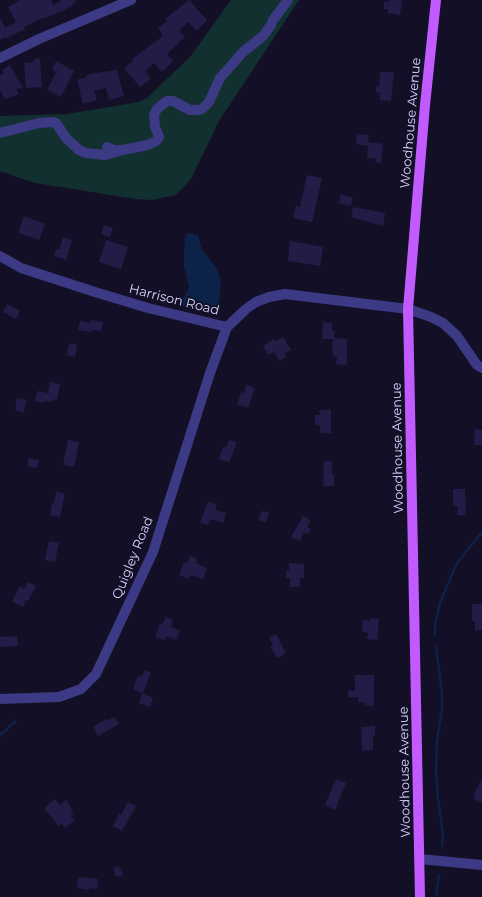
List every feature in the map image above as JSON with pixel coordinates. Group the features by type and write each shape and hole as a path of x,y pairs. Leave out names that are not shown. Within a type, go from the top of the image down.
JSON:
{"main road":[{"name":"Woodhouse Avenue","path":"420,897 408,309 425,105 436,0"}],"street":[{"path":"0,58 39,39 131,0"},
{"path":"0,133 43,122 52,122 56,123 66,138 73,145 86,153 105,155 148,145 156,141 158,137 154,115 157,109 167,102 173,101 194,111 202,109 206,106 220,78 243,52 263,36 288,0"},
{"path":"107,147 114,150 122,150"},
{"name":"Harrison Road","path":"0,256 21,268 95,292 148,308 227,327 246,309 256,302 269,297 285,294 408,309 443,323 457,336 477,365 482,368"},
{"name":"Quigley Road","path":"0,699 59,698 81,689 96,674 153,552 210,373 227,327"},
{"path":"420,859 482,865"}],"green space":[{"path":"231,0 299,0 219,121 191,179 176,195 152,200 136,199 35,183 0,171 0,116 67,114 139,102 147,98 190,57"}],"water":[{"path":"190,233 198,235 202,250 216,267 221,281 218,305 211,309 179,306 181,299 186,294 189,287 184,266 184,253 185,238 187,234"}],"building":[{"path":"20,0 51,0 53,5 62,0 76,0 72,6 65,10 43,19 42,18 24,27 25,29 0,40 0,17 5,28 16,22 8,7"},
{"path":"189,0 207,20 197,31 188,22 179,30 185,37 167,54 173,61 162,72 154,63 145,71 151,79 140,87 124,68 133,61 132,59 163,36 158,28 167,21 165,19"},
{"path":"389,0 402,0 400,15 388,13 388,9 384,9 384,2 389,2"},
{"path":"40,58 42,87 26,88 24,63 34,62 34,59"},
{"path":"56,61 74,71 61,97 47,90 56,72 52,70"},
{"path":"10,65 23,88 16,89 19,94 5,99 0,90 0,75 4,73 2,70"},
{"path":"117,70 124,96 109,100 106,88 94,91 97,100 83,104 77,80 87,77 87,75"},
{"path":"380,72 394,72 391,101 380,100 380,93 376,92 376,86 379,86"},
{"path":"357,134 369,135 368,142 383,144 381,163 375,162 376,159 367,158 368,146 356,144"},
{"path":"307,175 322,178 312,222 293,218 296,206 300,207"},
{"path":"341,194 353,198 351,206 339,203"},
{"path":"353,207 385,213 383,226 351,217"},
{"path":"24,216 45,224 39,240 18,233"},
{"path":"104,225 113,228 110,237 101,234"},
{"path":"63,237 72,240 66,260 54,256 56,249 59,250"},
{"path":"106,240 128,247 121,269 99,262"},
{"path":"290,241 323,247 320,266 288,261"},
{"path":"7,304 20,311 16,319 3,312"},
{"path":"91,320 103,322 101,331 92,330 91,332 78,330 80,321 90,323"},
{"path":"323,322 332,323 332,331 335,331 334,338 347,339 347,365 336,364 337,357 333,356 332,352 333,339 322,339"},
{"path":"283,337 291,350 284,353 286,357 279,361 274,352 268,355 263,346 274,339 276,341"},
{"path":"69,343 77,345 75,357 67,355"},
{"path":"50,382 60,384 57,400 53,399 52,402 44,401 44,403 35,401 37,391 48,393"},
{"path":"246,385 255,388 248,408 237,404 241,392 244,393"},
{"path":"17,398 26,400 24,412 15,410"},
{"path":"319,410 331,410 331,433 321,433 319,425 315,425 315,415 320,415"},
{"path":"475,429 482,430 482,445 474,445"},
{"path":"68,440 79,442 74,467 63,465"},
{"path":"229,440 237,442 229,462 219,459 223,447 226,447"},
{"path":"29,458 39,460 37,468 27,466"},
{"path":"324,461 332,461 334,486 323,486"},
{"path":"453,489 465,489 466,515 457,515 458,506 453,506"},
{"path":"56,492 65,494 60,517 50,515"},
{"path":"208,502 217,504 215,510 226,513 223,523 210,519 208,525 200,523"},
{"path":"262,511 269,512 266,522 258,520"},
{"path":"303,516 311,520 307,527 311,529 308,534 304,532 300,541 291,537"},
{"path":"49,541 59,543 55,562 45,560"},
{"path":"190,556 198,559 196,563 207,568 203,579 191,575 189,579 179,575 184,562 187,563"},
{"path":"289,563 304,564 304,578 300,578 300,587 290,587 290,578 286,578 286,571 289,571"},
{"path":"28,582 36,586 23,607 12,601 20,586 24,589"},
{"path":"472,604 482,604 482,630 475,630 475,621 472,621"},
{"path":"166,617 173,620 171,627 180,631 176,640 167,636 165,640 155,637 160,624 162,625"},
{"path":"370,618 379,619 377,640 367,639 368,633 362,632 363,620 370,621"},
{"path":"276,634 286,653 277,658 270,646 273,645 269,638"},
{"path":"17,636 18,646 0,647 0,637"},
{"path":"145,670 151,672 143,693 133,689 138,676 142,677"},
{"path":"355,675 374,675 374,706 365,705 366,703 358,702 358,697 348,697 348,690 355,691"},
{"path":"142,693 153,698 150,707 139,703"},
{"path":"114,717 119,724 98,736 93,727 106,719 107,721"},
{"path":"375,726 373,750 363,751 361,727"},
{"path":"336,779 346,783 335,810 325,805"},
{"path":"482,779 482,803 474,799 475,797 473,796"},
{"path":"55,799 60,805 66,800 74,814 71,816 75,820 65,828 62,824 59,826 44,808"},
{"path":"128,802 136,806 122,831 113,826 119,814 121,815"},
{"path":"119,866 123,875 116,877 113,868"},
{"path":"78,877 98,879 97,889 89,888 89,890 77,888"}],"waterway":[{"path":"435,635 435,624 440,603 457,563 482,532"},
{"path":"436,646 442,694 442,709 437,741 436,772 443,834 442,846"},
{"path":"0,735 16,721"},
{"path":"436,897 439,875"}]}
